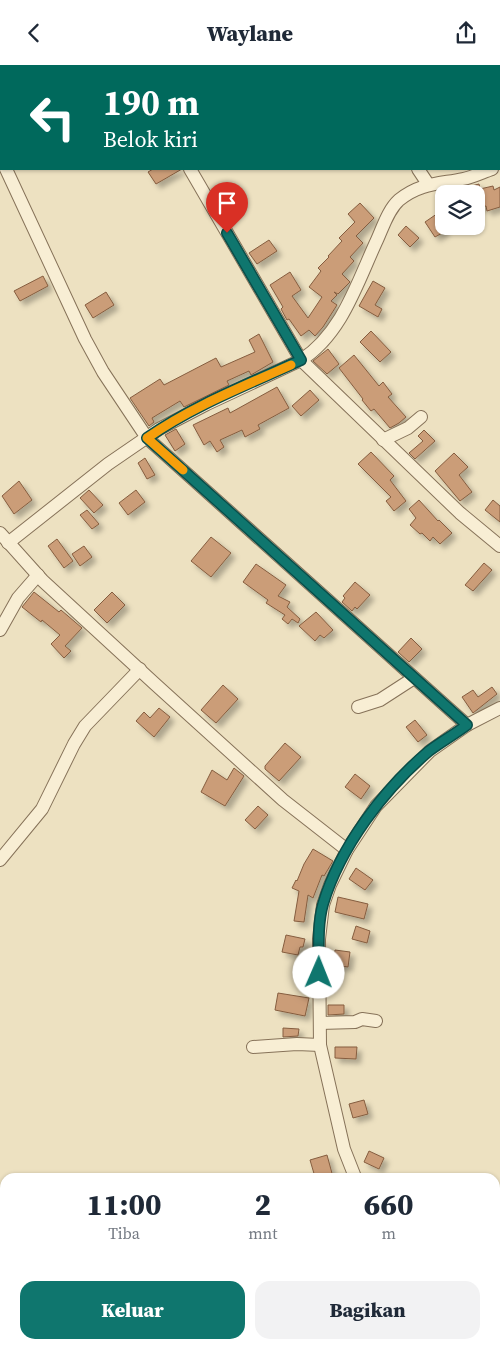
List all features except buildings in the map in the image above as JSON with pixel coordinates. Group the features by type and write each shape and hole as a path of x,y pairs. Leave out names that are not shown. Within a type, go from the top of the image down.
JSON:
{"street":[{"path":"6,170 103,372 147,438 467,725"},
{"path":"191,170 301,360 460,513 500,546"},
{"path":"419,170 428,184"},
{"path":"347,850 283,800 38,575 4,538 159,429 207,404 301,360 313,352 328,337 342,315 387,218 398,201 412,191 428,184 465,179 489,170"},
{"path":"383,440 408,428 421,417"},
{"path":"0,630 18,598 38,575"},
{"path":"0,860 42,809 74,744 86,726 140,669"},
{"path":"358,707 380,700 414,678"},
{"path":"353,1173 344,1149 320,1045 318,989 323,905 330,885 347,850 376,806 430,751 467,725 500,708"},
{"path":"320,1023 355,1022 362,1019 376,1021"},
{"path":"253,1047 297,1044 320,1045"}],"slow traffic":[{"path":"183,470 147,438 159,429 207,404 291,365"}],"route":[{"path":"227,233 301,360 207,404 159,429 147,438 467,725 430,751 401,779 376,806 347,850 330,885 323,905 319,939 319,973"}]}
